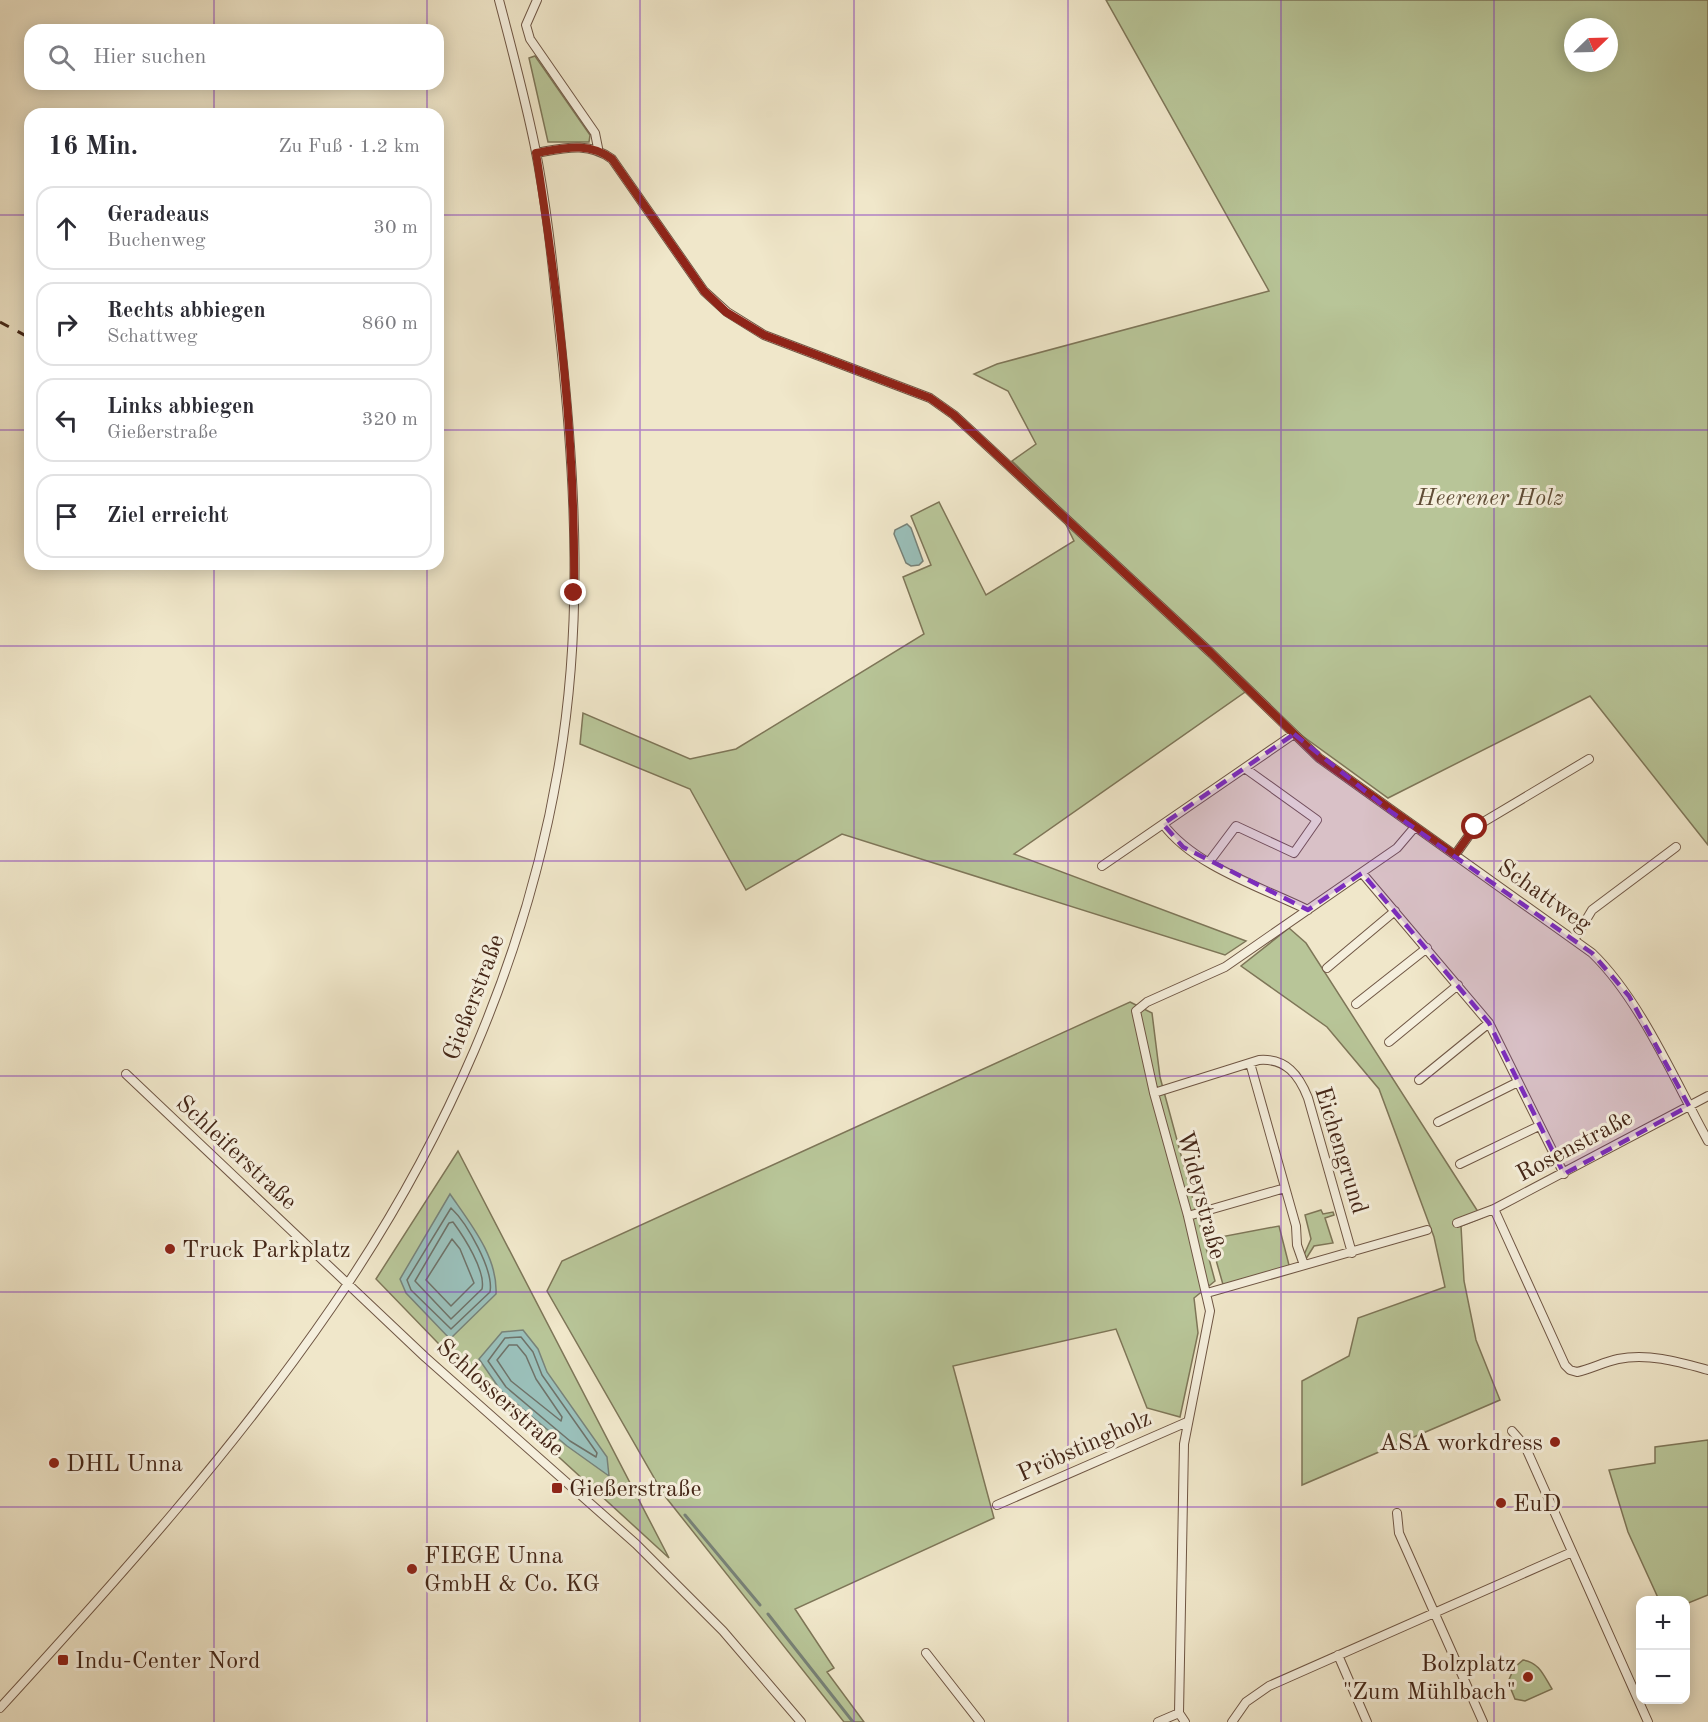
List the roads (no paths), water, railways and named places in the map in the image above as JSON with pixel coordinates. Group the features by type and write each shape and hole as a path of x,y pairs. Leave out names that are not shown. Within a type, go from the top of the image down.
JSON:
{"street":[{"path":"499,0 536,153 576,147 598,148 595,133 530,39 526,25 537,0"},
{"name":"Schattweg","path":"598,148 612,159 704,291 726,312 764,335 930,398 954,415 1211,653 1319,758 1592,953 1618,980 1708,1141"},
{"name":"Gießerstraße","path":"0,1708 129,1565 212,1464 296,1359 348,1284 453,1100 519,932 535,876 559,766 573,636 573,476 556,301 536,153"},
{"path":"1102,866 1294,734"},
{"path":"1455,855 1475,827 1589,759"},
{"path":"1209,862 1236,826 1294,853 1317,820 1246,768"},
{"path":"1163,824 1183,847 1308,910"},
{"name":"Wideystraße","path":"1179,1713 1184,1444 1210,1311 1188,1216 1154,1093 1136,1011 1147,1002 1225,967 1397,848 1414,828"},
{"path":"1574,940 1592,910 1676,847"},
{"path":"1362,873 1489,1023 1564,1174"},
{"path":"1327,968 1395,910"},
{"path":"1356,1004 1427,948"},
{"path":"1389,1042 1458,985"},
{"path":"1419,1080 1489,1023"},
{"name":"Eichengrund","path":"1154,1093 1270,1059 1290,1068 1304,1087 1352,1252"},
{"path":"1250,1063 1286,1188 1304,1265"},
{"name":"Schleiferstraße","path":"126,1074 348,1284"},
{"path":"1438,1122 1518,1082"},
{"name":"Rosenstraße","path":"1457,1222 1494,1209 1564,1174 1708,1096"},
{"path":"1460,1164 1539,1126"},
{"path":"1188,1216 1286,1188"},
{"path":"1494,1209 1565,1365 1570,1370 1577,1372 1610,1361 1641,1357 1681,1362 1708,1370"},
{"path":"1207,1293 1427,1230"},
{"name":"Schlosserstraße","path":"348,1284 488,1415 636,1544 723,1631 801,1722"},
{"name":"Pröbstingholz","path":"996,1505 1187,1422"},
{"path":"1512,1431 1525,1446 1648,1722"},
{"path":"1397,1513 1399,1533 1483,1722"},
{"path":"1232,1722 1238,1711 1255,1694 1572,1552"},
{"path":"926,1653 980,1722"},
{"path":"1338,1655 1367,1722"},
{"path":"1158,1722 1179,1713 1185,1722"}],"water":[{"path":"907,524 911,528 923,561 919,565 911,566 906,563 894,534 895,530"},
{"path":"450,1194 488,1254 496,1294 450,1339 406,1293 400,1279"},
{"path":"523,1330 538,1349 547,1372 607,1457 609,1476 567,1446 501,1391 479,1359 502,1332"}],"waterway":[{"path":"685,1515 760,1605"},
{"path":"768,1614 853,1722"}],"railway":[{"path":"0,322 24,335"}],"place":[{"name":"Truck Parkplatz","path":"170,1249"},
{"name":"ASA workdress","path":"1555,1442"},
{"name":"DHL Unna","path":"54,1463"},
{"name":"Gießerstraße","path":"557,1488"},
{"name":"EuD","path":"1501,1503"},
{"name":"FIEGE Unna GmbH & Co. KG","path":"412,1569"},
{"name":"Indu-Center Nord","path":"63,1660"},
{"name":"Bolzplatz \"Zum Mühlbach\"","path":"1528,1677"}],"park label":[{"name":"Heerener Holz","path":"1490,497"}]}
